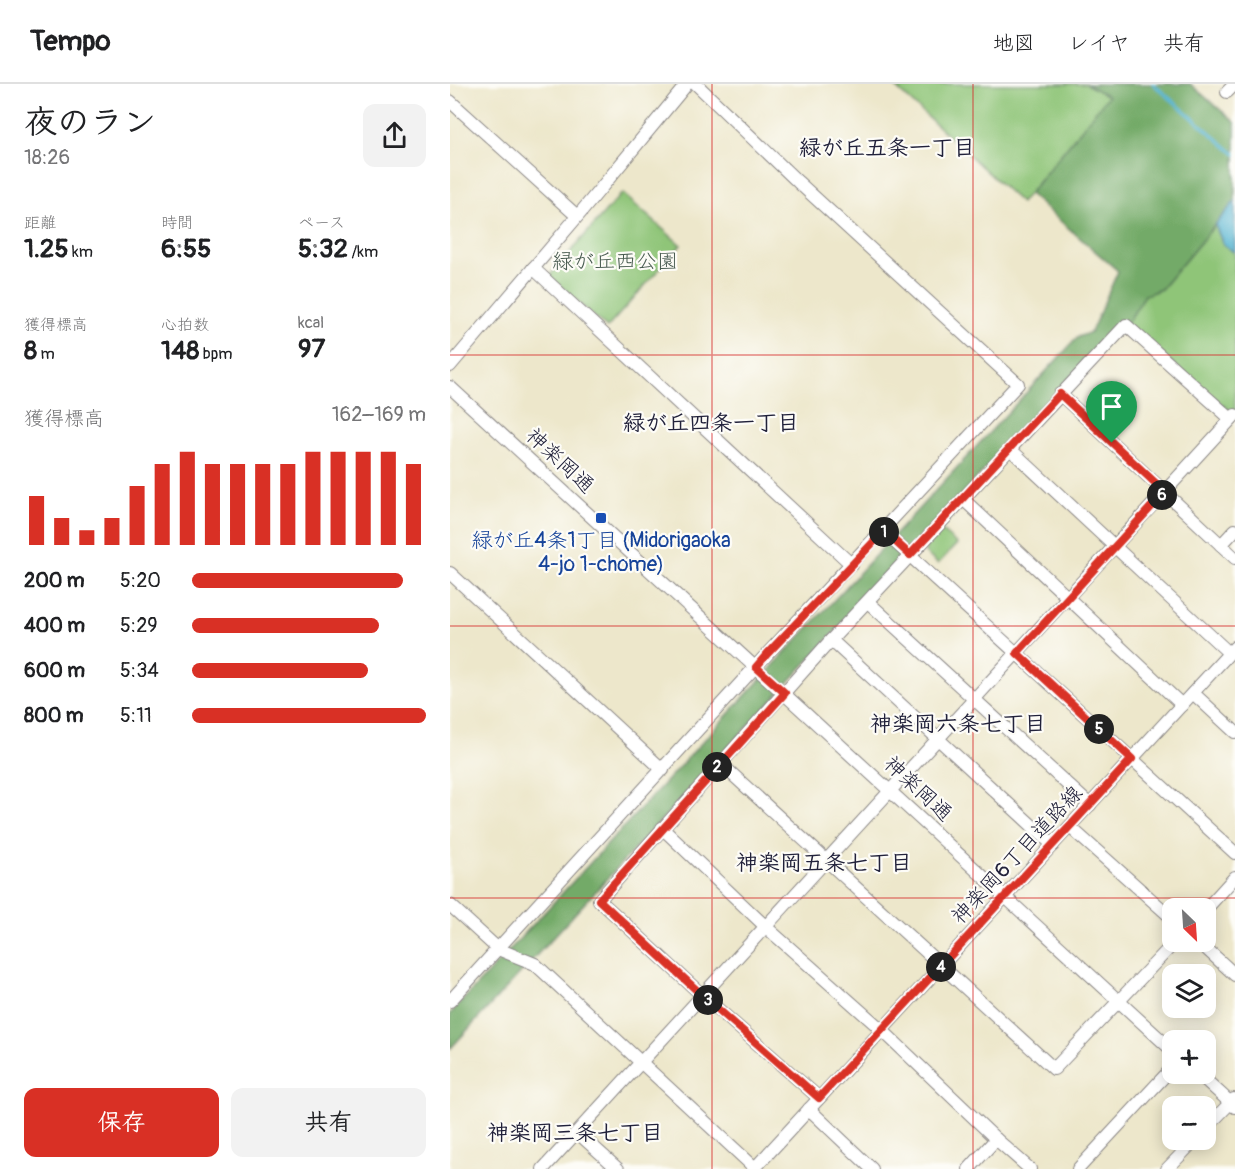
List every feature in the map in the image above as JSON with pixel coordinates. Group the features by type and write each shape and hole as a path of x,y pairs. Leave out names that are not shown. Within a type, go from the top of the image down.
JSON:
{"street":[{"path":"450,366 687,84"},
{"path":"450,1001 1018,384 798,182 696,84"},
{"path":"450,101 578,216"},
{"path":"533,268 852,565"},
{"path":"543,1169 578,1133 703,996 766,927 826,861 1233,417 1126,325 831,640 599,900 703,996 819,1098"},
{"name":"神楽岡通","path":"450,387 1162,1040"},
{"path":"1060,394 1235,558"},
{"path":"1010,449 1232,650"},
{"path":"963,499 1182,705"},
{"path":"1221,545 1235,530"},
{"path":"884,531 1235,853"},
{"path":"450,573 663,770"},
{"path":"868,602 1090,804"},
{"path":"831,640 1053,845"},
{"name":"神楽岡6丁目道路線","path":"755,1169 1232,650"},
{"path":"1192,693 1235,732"},
{"path":"720,763 1054,1069 1166,952"},
{"path":"1070,827 1162,909"},
{"path":"662,828 766,927 882,1030 1030,1169"},
{"path":"1216,898 1235,877"},
{"path":"450,904 498,949 535,964 755,1169"},
{"path":"1210,952 1235,975"},
{"path":"1078,1169 1162,1080"},
{"path":"1211,1084 1233,1103 1216,1119"},
{"path":"809,1109 872,1169"},
{"path":"578,1133 618,1169"},
{"path":"969,1169 996,1139"},
{"path":"1167,1169 1185,1150"}],"green space":[{"path":"892,84 1086,84 1109,96 1021,203"},
{"path":"1086,84 1190,84 1235,122 1235,201 1161,289 1145,295 1126,325 1099,346 450,1049 450,1014 1078,337 1091,332 1118,271 1029,194 1108,96"},
{"name":"緑が丘西公園","path":"622,193 681,245 607,328 549,276"},
{"path":"1215,225 1223,244 1235,253 1235,415 1126,325 1145,295 1161,289"},
{"path":"941,530 957,544 938,564 925,553 926,545"}],"water":[{"path":"1235,201 1235,253 1223,244 1215,225"}],"waterway":[{"path":"1153,84 1235,154"}],"place":[{"name":"緑が丘4条1丁目 (Midorigaoka 4-jo 1-chome)","path":"601,518"}],"district":[{"name":"緑が丘五条一丁目","path":"887,148"},
{"name":"緑が丘四条一丁目","path":"711,423"},
{"name":"神楽岡六条七丁目","path":"958,724"},
{"name":"神楽岡五条七丁目","path":"824,863"},
{"name":"神楽岡三条七丁目","path":"575,1133"}],"route":[{"path":"1060,394 1112,443 1165,492 1017,653 1132,759 819,1098 599,900 785,693 756,667 884,531 910,555 1060,394"}]}
